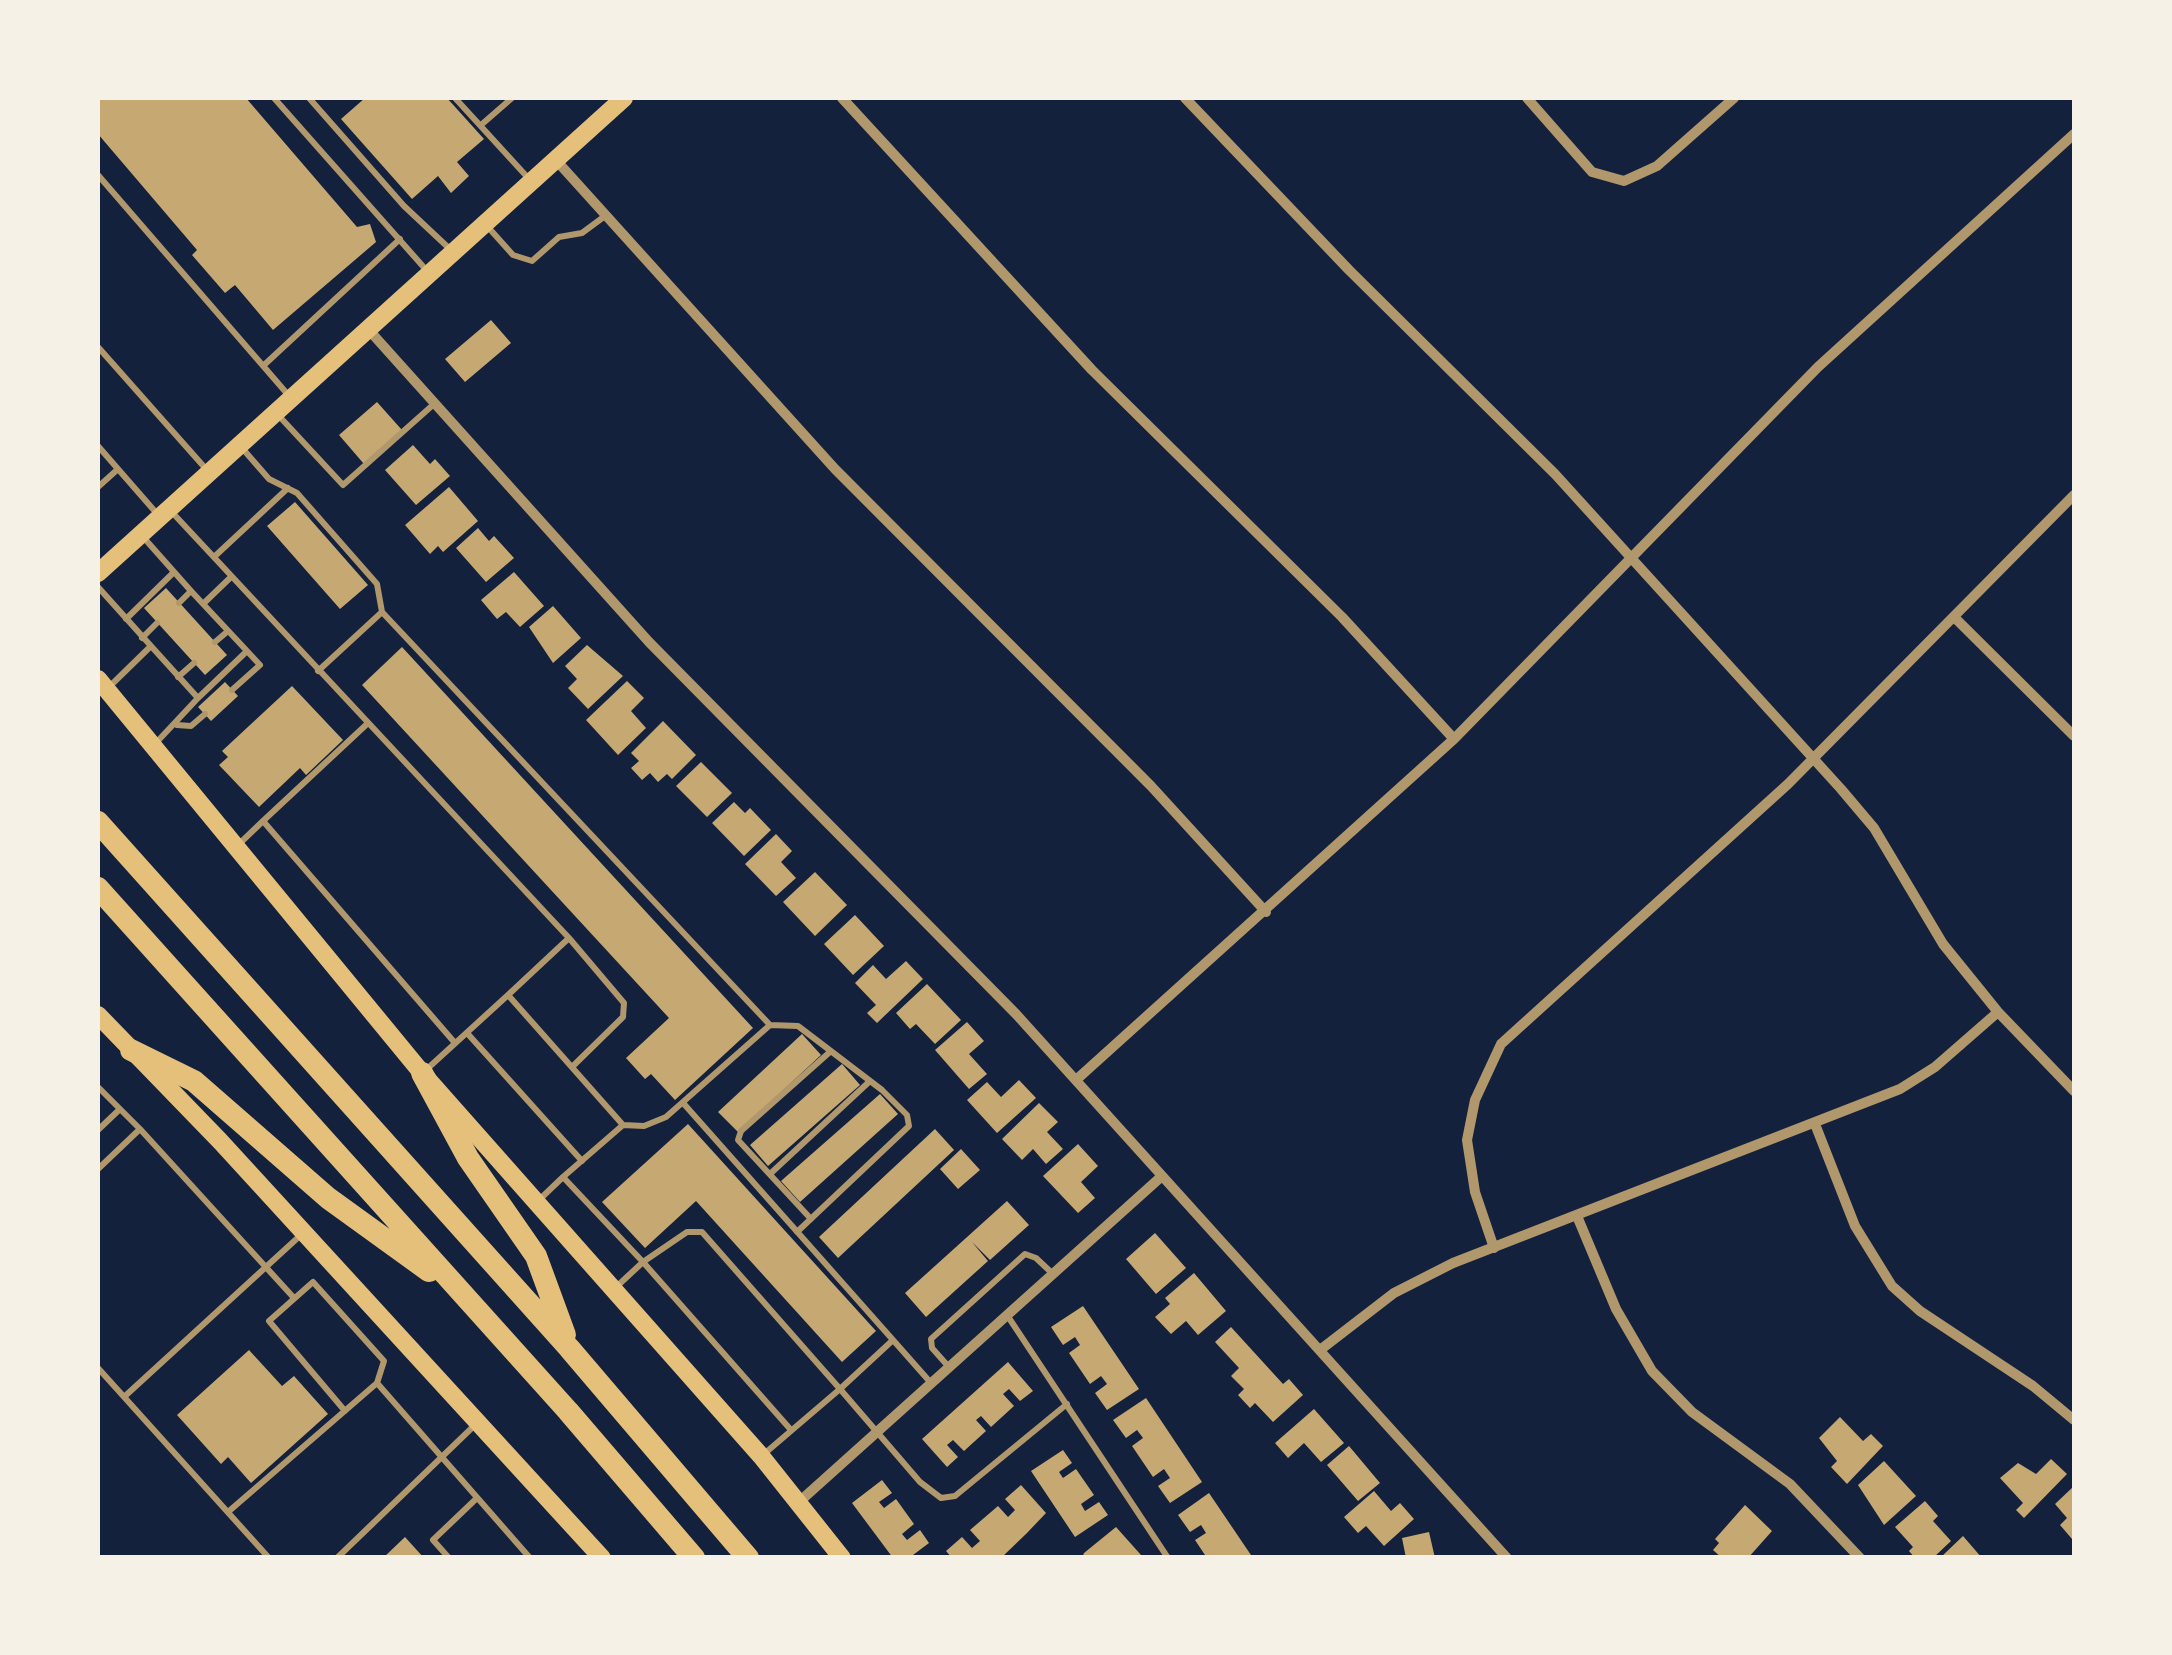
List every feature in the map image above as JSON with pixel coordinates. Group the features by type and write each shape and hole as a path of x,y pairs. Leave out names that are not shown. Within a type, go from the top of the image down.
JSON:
{"highway":[{"path":"98,822 569,1348 748,1558"},
{"path":"98,888 468,1299 694,1558"},
{"path":"132,1050 194,1082 328,1198 468,1299"},
{"path":"422,1073 468,1158 536,1256 569,1348"}],"main road":[{"path":"98,573 624,98"},
{"path":"105,693 422,1073 761,1456 842,1558"},
{"path":"98,1015 304,1232 602,1558"}],"street":[{"path":"842,98 1092,370 1342,618 1454,739"},
{"path":"1185,98 1633,558 1814,759 1874,828 1943,944 1998,1012 2074,1092"},
{"path":"1528,98 1592,172 1624,181 1657,166 1734,98"},
{"path":"1076,1080 1454,739 1818,367 2074,134"},
{"path":"556,159 835,469 1140,774 1266,912"},
{"path":"367,328 662,655 944,938 1076,1080 1507,1558"},
{"path":"1494,1248 1475,1192 1468,1140 1475,1100 1501,1044 1814,759 2074,495"},
{"path":"1954,618 2074,736"},
{"path":"1320,1350 1415,1281 1815,1124 1920,1078 1998,1012"},
{"path":"1815,1124 1855,1226 1892,1286 1920,1311 2033,1386 2074,1420"},
{"path":"799,1502 1162,1176"},
{"path":"1578,1216 1621,1320 1652,1370 1692,1412 1790,1484 1860,1558"}],"lane":[{"path":"274,98 429,273"},
{"path":"309,98 404,206 453,252"},
{"path":"455,98 531,181"},
{"path":"481,125 512,98"},
{"path":"98,175 290,398"},
{"path":"484,224 513,255 532,261 559,237 582,234 606,216"},
{"path":"263,366 400,239"},
{"path":"98,346 208,472"},
{"path":"275,412 343,485 434,404"},
{"path":"239,444 269,479 288,488 377,584 382,612 770,1025"},
{"path":"98,446 214,557 569,938 624,1003 624,1017 572,1067"},
{"path":"98,487 118,469"},
{"path":"214,557 288,488"},
{"path":"140,534 260,664 232,690"},
{"path":"126,619 174,572"},
{"path":"203,604 231,576"},
{"path":"98,587 198,698"},
{"path":"179,603 191,591"},
{"path":"318,671 382,612"},
{"path":"142,638 158,623"},
{"path":"215,642 228,631"},
{"path":"105,693 150,646"},
{"path":"153,746 177,725 180,712 247,652"},
{"path":"178,677 194,663"},
{"path":"177,725 192,726 205,714"},
{"path":"235,847 367,724"},
{"path":"263,822 455,1043"},
{"path":"422,1073 569,938"},
{"path":"508,994 623,1125"},
{"path":"537,1202 623,1125 644,1126 684,1104 770,1025 798,1026 907,1115 909,1126 798,1232"},
{"path":"466,1033 582,1161"},
{"path":"811,1219 738,1140 741,1132 831,1051"},
{"path":"770,1174 870,1082"},
{"path":"98,1087 294,1298"},
{"path":"684,1104 931,1384"},
{"path":"98,1130 120,1109"},
{"path":"98,1168 140,1129"},
{"path":"563,1178 644,1262 792,1430"},
{"path":"124,1397 304,1232"},
{"path":"614,1289 687,1232 702,1232 879,1430 920,1482 941,1498 955,1496 1067,1404"},
{"path":"949,1368 932,1348 931,1339 1026,1254 1053,1274"},
{"path":"228,1512 378,1382 384,1360 312,1282 269,1321 345,1410"},
{"path":"1008,1315 1168,1558"},
{"path":"761,1456 893,1340"},
{"path":"98,1368 269,1558"},
{"path":"378,1382 530,1558"},
{"path":"337,1558 478,1422"},
{"path":"449,1558 432,1540 477,1498"}],"building":[{"path":"98,98 246,98 357,227 370,224 376,242 273,330 235,285 225,293 192,255 197,250 98,134"},
{"path":"365,98 447,98 484,139 457,162 469,176 451,193 438,176 412,199 341,119"},
{"path":"491,320 511,343 465,382 445,359"},
{"path":"377,402 402,430 364,464 339,435"},
{"path":"413,445 430,464 435,459 450,476 416,505 385,470"},
{"path":"449,487 478,521 443,552 438,546 430,554 405,525"},
{"path":"295,502 368,585 340,609 267,526"},
{"path":"478,528 489,541 494,536 514,558 486,582 456,548"},
{"path":"514,572 544,606 520,627 506,612 497,619 481,600"},
{"path":"166,588 227,655 205,675 144,608"},
{"path":"553,606 581,638 553,663 529,627"},
{"path":"587,645 623,676 588,709 568,688 577,679 565,666"},
{"path":"402,647 753,1028 675,1100 651,1074 645,1079 626,1058 669,1018 362,685"},
{"path":"627,681 644,698 631,711 646,728 618,755 586,720"},
{"path":"225,682 238,696 211,721 198,707"},
{"path":"292,686 343,740 306,775 300,768 259,807 219,765 228,757 222,751"},
{"path":"663,721 696,755 672,779 667,774 658,782 650,773 642,780 631,768 639,761 631,753"},
{"path":"701,762 732,793 707,817 676,786"},
{"path":"734,802 745,813 750,808 771,830 744,856 712,823"},
{"path":"776,834 792,851 781,862 796,878 776,896 745,864"},
{"path":"815,872 847,905 815,936 783,902"},
{"path":"855,915 884,946 853,975 824,944"},
{"path":"906,961 923,979 877,1023 867,1013 876,1005 855,983 873,965 886,979"},
{"path":"927,984 961,1020 935,1044 916,1024 910,1029 896,1013"},
{"path":"967,1022 984,1041 969,1054 987,1074 969,1089 935,1050"},
{"path":"802,1034 821,1055 738,1132 718,1112"},
{"path":"842,1064 860,1085 768,1166 750,1145"},
{"path":"1019,1080 1036,1098 997,1133 967,1100 987,1082 1001,1097"},
{"path":"880,1094 898,1114 800,1202 781,1181"},
{"path":"1039,1103 1058,1122 1047,1132 1063,1149 1046,1164 1033,1149 1022,1160 1002,1139"},
{"path":"688,1124 876,1331 842,1362 696,1201 645,1248 602,1202"},
{"path":"935,1129 954,1150 838,1258 819,1237"},
{"path":"1078,1144 1098,1166 1081,1182 1095,1198 1078,1213 1043,1176"},
{"path":"961,1149 980,1170 958,1189 940,1169"},
{"path":"1007,1201 1029,1225 990,1260 972,1242 988,1261 926,1317 905,1293"},
{"path":"1155,1233 1186,1268 1156,1294 1126,1259"},
{"path":"1194,1273 1226,1311 1198,1335 1186,1321 1171,1334 1155,1317 1170,1304 1165,1298"},
{"path":"1083,1306 1139,1389 1107,1410 1095,1393 1107,1384 1101,1376 1090,1384 1069,1353 1080,1345 1075,1337 1063,1345 1051,1327"},
{"path":"1231,1327 1283,1384 1289,1379 1303,1395 1273,1422 1255,1403 1250,1408 1238,1395 1244,1389 1231,1376 1239,1368 1215,1342"},
{"path":"249,1350 282,1386 294,1376 328,1414 251,1483 228,1457 221,1464 177,1415"},
{"path":"1008,1362 1033,1391 1020,1401 1009,1389 1003,1394 1014,1406 991,1427 981,1416 976,1420 986,1431 964,1451 953,1440 947,1445 958,1457 947,1467 922,1439"},
{"path":"1146,1398 1202,1482 1170,1503 1158,1486 1170,1478 1164,1469 1153,1477 1132,1446 1143,1438 1137,1430 1126,1438 1113,1420"},
{"path":"1314,1409 1344,1443 1321,1462 1304,1443 1288,1458 1275,1443"},
{"path":"1840,1417 1863,1441 1871,1434 1883,1446 1847,1484 1831,1467 1837,1461 1819,1438"},
{"path":"1349,1446 1380,1483 1358,1501 1327,1465"},
{"path":"1063,1450 1072,1463 1059,1472 1063,1478 1076,1469 1094,1495 1081,1504 1085,1511 1099,1502 1108,1515 1075,1537 1031,1471"},
{"path":"2051,1459 2067,1474 2024,1518 2016,1510 2023,1503 2000,1478 2018,1463 2036,1474"},
{"path":"1884,1461 1916,1496 1884,1525 1858,1485"},
{"path":"882,1480 892,1493 879,1502 884,1508 896,1499 914,1524 902,1534 907,1540 920,1530 929,1543 909,1558 893,1558 852,1503"},
{"path":"1021,1485 1046,1513 1001,1558 952,1558 946,1551 962,1537 972,1548 980,1541 970,1530 998,1506 1008,1517 1015,1510 1005,1499"},
{"path":"2074,1486 2072,1539 2060,1525 2067,1518 2055,1504"},
{"path":"1374,1491 1391,1511 1400,1503 1414,1519 1384,1546 1366,1526 1358,1533 1344,1517"},
{"path":"1209,1493 1253,1558 1207,1558 1195,1540 1206,1533 1201,1525 1190,1532 1178,1515"},
{"path":"1925,1501 1938,1516 1933,1521 1951,1541 1933,1558 1915,1558 1909,1551 1913,1547 1895,1527"},
{"path":"1745,1505 1772,1531 1748,1558 1722,1558 1713,1550 1719,1543 1715,1539"},
{"path":"1116,1527 1141,1555 1082,1558 1084,1553"},
{"path":"1429,1532 1435,1558 1406,1558 1402,1538"},
{"path":"1963,1536 1982,1558 1940,1558"},
{"path":"405,1537 424,1558 383,1558"}]}
